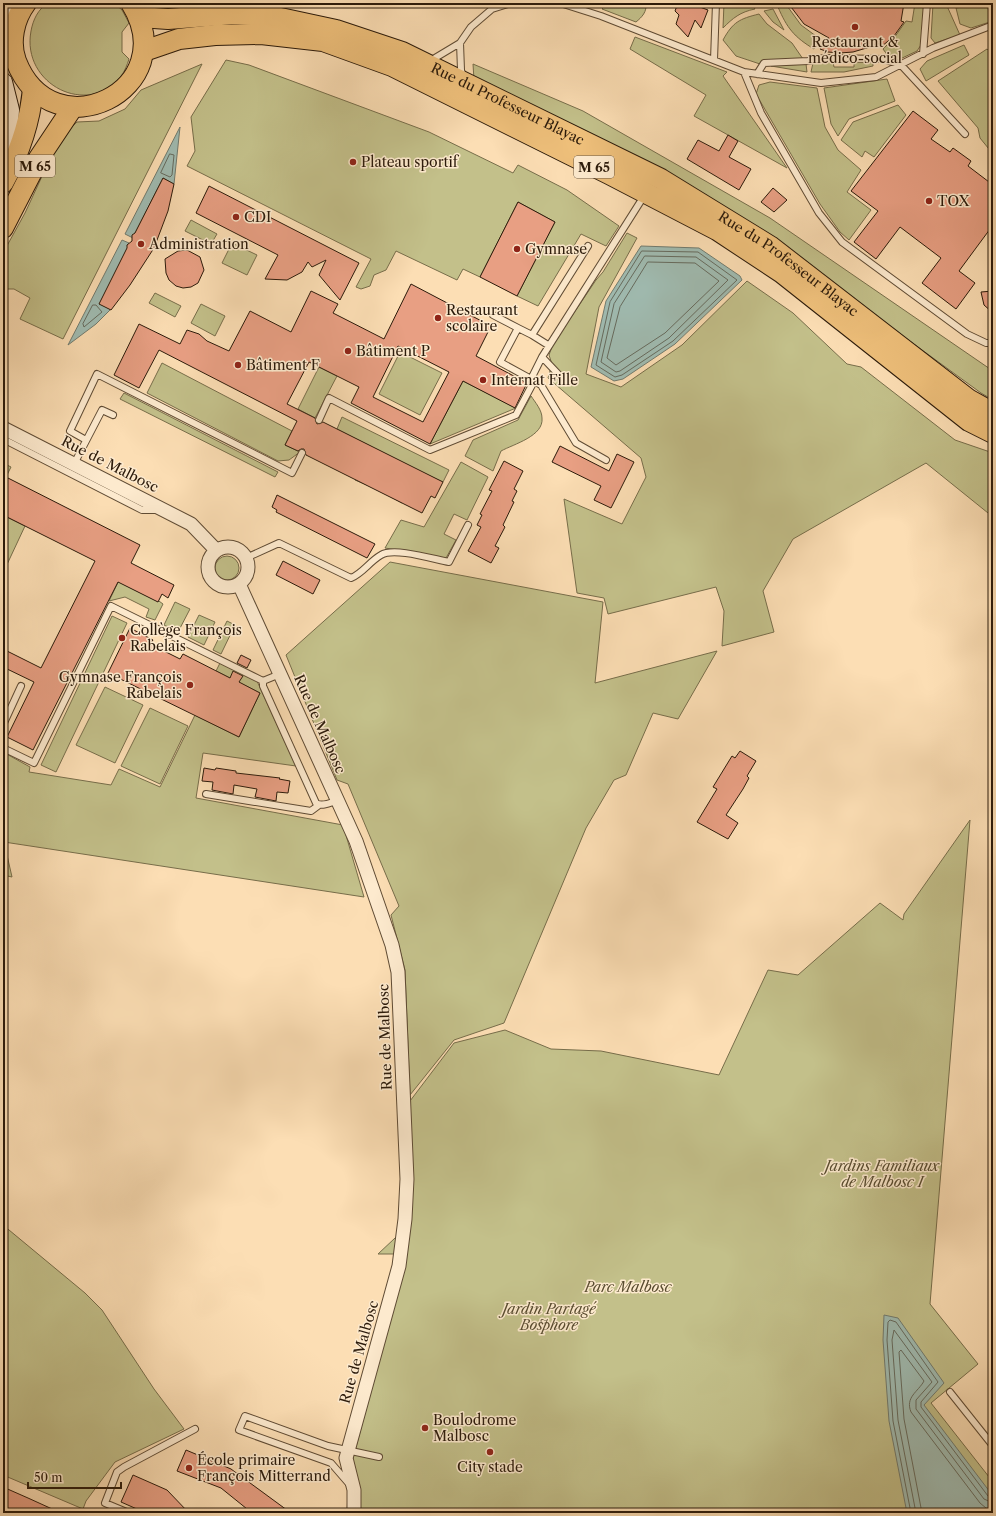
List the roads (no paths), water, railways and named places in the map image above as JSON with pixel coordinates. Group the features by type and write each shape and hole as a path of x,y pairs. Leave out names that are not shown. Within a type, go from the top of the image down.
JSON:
{"main road":[{"path":"15,9 13,37 14,56 21,74 33,89 51,101 73,107 89,107 106,102 120,93 131,82 140,67 144,51 144,34 136,10"},
{"name":"Rue du Professeur Blayac","path":"136,10 168,19 234,14 271,16 363,38 402,52 661,179 763,242 968,399 993,413"},
{"name":"Rue du Professeur Blayac","path":"144,51 179,40 215,35 261,34 323,41 392,66 717,230 782,273 969,421 993,433"},
{"path":"3,82 10,110 7,176"},
{"name":"M 65","path":"7,176 30,116 33,89"},
{"name":"M 65","path":"3,228 39,158 73,107"}],"street":[{"name":"Rue de Malbosc","path":"3,428 191,524 216,550"},
{"path":"228,546 243,553 246,558 248,572 239,584 226,587 214,581 208,568 208,561 216,550 228,546"},
{"name":"Rue de Malbosc","path":"239,584 336,801 356,841 392,945 398,972 407,1179 405,1219 399,1266 379,1344 347,1454"},
{"path":"347,1454 354,1490 354,1513"}],"lane":[{"path":"426,64 460,43 471,27 487,12 511,3"},
{"path":"560,3 601,16 744,72 821,83 876,77 923,54 993,25"},
{"path":"714,60 716,3"},
{"path":"923,54 927,3"},
{"path":"460,43 461,70 465,84"},
{"path":"757,74 764,63 808,61 824,58 883,59 900,65 965,134"},
{"path":"744,72 761,113 819,213 842,242 967,334 986,343 993,344"},
{"path":"319,420 329,398 430,450 516,416 532,385 530,379 548,345 646,193"},
{"path":"532,334 588,246"},
{"path":"493,316 532,334 548,345"},
{"path":"518,328 500,362 541,384 576,443 606,460"},
{"path":"542,357 561,377"},
{"path":"86,440 70,431 97,374 292,473 302,453"},
{"path":"74,464 102,410 113,415"},
{"path":"3,439 142,510 166,510"},
{"path":"246,558 279,543 351,578 360,574 382,554 400,553 449,562 468,525"},
{"path":"3,748 34,764 111,606 263,681 280,674"},
{"path":"263,681 263,686 316,803 319,805"},
{"path":"3,725 21,686"},
{"path":"206,794 311,811 319,805 336,801"},
{"path":"950,1392 993,1446"},
{"path":"354,1490 331,1463 239,1430 244,1416 340,1450 347,1454 379,1457"},
{"path":"129,1513 104,1503 118,1472 124,1467 195,1429"},
{"path":"331,1463 347,1454"}],"water":[{"path":"180,127 174,184 163,178 134,235 132,236 133,238 125,234"},
{"path":"122,240 129,243 127,245 128,247 110,310 96,324 68,345"},
{"path":"641,246 699,248 740,276 742,280 675,344 623,379 614,381 591,367 606,301"},
{"path":"884,1315 898,1318 944,1383 924,1405 993,1496 993,1513 907,1513 889,1421 883,1340"}],"place":[{"name":"Restaurant & médico-social","path":"855,27"},
{"name":"Plateau sportif","path":"353,162"},
{"name":"TOX","path":"929,201"},
{"name":"CDI","path":"236,217"},
{"name":"Administration","path":"141,244"},
{"name":"Gymnase","path":"517,249"},
{"name":"Restaurant scolaire","path":"438,318"},
{"name":"Bâtiment P","path":"348,351"},
{"name":"Bâtiment F","path":"238,365"},
{"name":"Internat Fille","path":"483,380"},
{"name":"Collège François Rabelais","path":"122,638"},
{"name":"Gymnase François Rabelais","path":"190,685"},
{"name":"Boulodrome Malbosc","path":"425,1428"},
{"name":"City stade","path":"490,1452"},
{"name":"École primaire François Mitterrand","path":"189,1468"}],"park label":[{"name":"Jardins Familiaux de Malbosc I","path":"882,1174"},
{"name":"Parc Malbosc","path":"628,1287"},
{"name":"Jardin Partagé Bosphore","path":"549,1318"}]}
